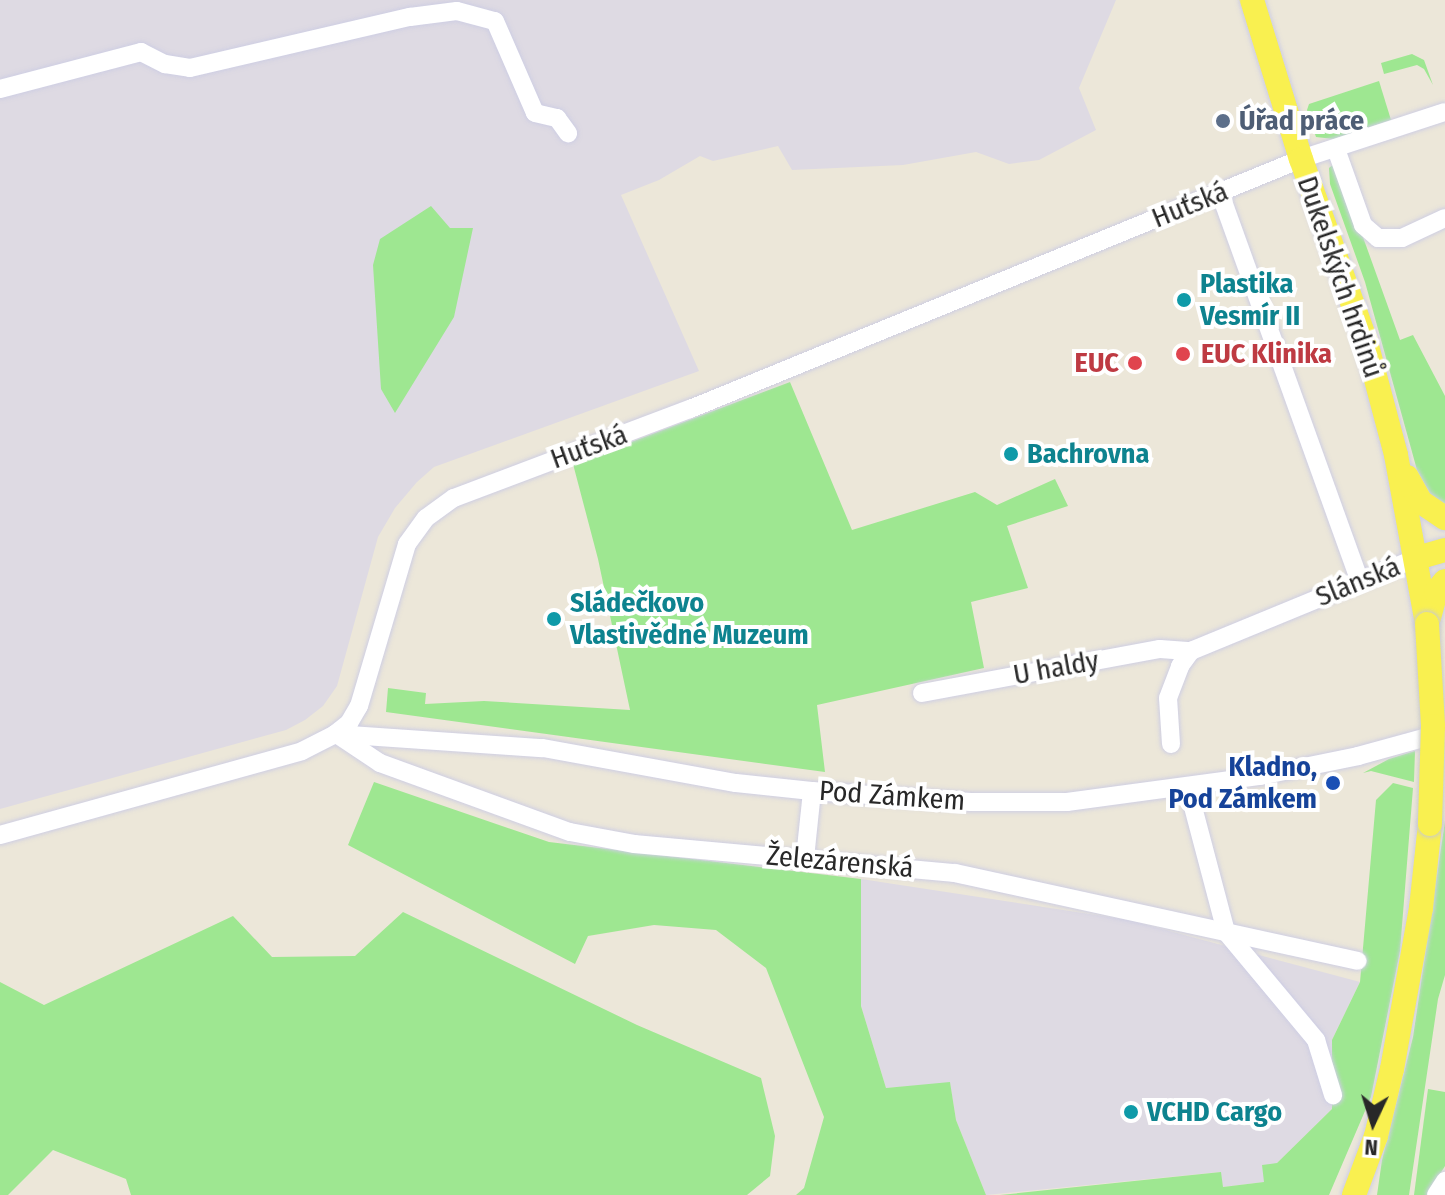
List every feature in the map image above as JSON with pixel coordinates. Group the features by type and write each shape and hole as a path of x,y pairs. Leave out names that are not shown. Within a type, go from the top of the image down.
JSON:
{"main road":[{"name":"Dukelských hrdinů","path":"1252,0 1301,159 1366,342 1397,460 1417,558"},
{"path":"1397,460 1421,502 1445,518"},
{"path":"1417,558 1445,550"},
{"name":"Slánská","path":"1354,1195 1376,1136 1392,1069 1421,908 1430,824 1433,726 1427,624 1417,558"},
{"path":"1427,624 1436,592 1445,581"}],"street":[{"path":"0,89 141,52 165,64 190,68 410,17 457,11 495,21 535,113 557,118 568,133"},
{"name":"Huťská","path":"0,835 302,751 335,734 349,723 359,706 407,544 426,518 454,498 690,409 1301,159 1445,112"},
{"path":"1336,149 1363,225 1378,238 1402,238 1445,218"},
{"path":"1220,193 1360,581"},
{"name":"Slánská","path":"1191,651 1417,558"},
{"name":"U haldy","path":"922,693 1160,649 1191,651"},
{"path":"1171,744 1168,698 1180,666 1191,651"},
{"name":"Pod Zámkem","path":"335,734 543,748 736,783 812,791 971,802 1067,802 1188,788 1322,764 1445,732"},
{"name":"Železárenská","path":"335,734 380,763 570,832 635,844 955,873 1357,961"},
{"path":"1188,788 1226,932 1316,1040 1333,1095"},
{"path":"805,858 812,791"},
{"path":"1436,1195 1445,1181"}],"shaded area":[{"path":"0,0 1116,0 1079,88 1096,130 1039,160 1009,164 976,152 903,165 792,170 778,146 713,161 700,156 659,180 621,195 699,371 434,467 417,482 395,508 378,537 337,686 323,706 305,720 286,730 0,809"},
{"path":"861,879 1128,920 1360,982 1332,1040 1332,1109 1277,1163 1264,1182 1223,1187 1220,1172 986,1195 956,1120 950,1083 886,1088 861,1006"}],"green space":[{"path":"1412,54 1424,60 1433,85 1424,69 1417,65 1384,74 1381,63"},
{"path":"1379,81 1391,120 1334,139 1316,137 1307,110 1309,104"},
{"path":"1336,162 1400,340 1413,335 1445,396 1445,509 1434,501 1417,470 1365,282 1330,184 1329,168"},
{"path":"431,206 450,228 473,228 454,317 395,413 381,389 373,265 380,239"},
{"path":"790,382 852,530 975,492 997,505 1055,479 1068,506 1007,526 1028,588 971,602 984,668 817,705 825,772 386,712 388,688 426,693 425,704 484,701 630,710 598,559 573,464"},
{"path":"1415,751 1414,782 1371,771 1363,773 1389,759"},
{"path":"374,782 549,842 861,879 861,1006 886,1088 950,1082 956,1120 986,1195 796,1195 804,1188 824,1117 766,968 716,930 654,925 588,936 575,964 348,845"},
{"path":"1393,783 1413,788 1400,951 1371,1097 1329,1195 1000,1195 1221,1172 1223,1187 1264,1182 1262,1165 1277,1163 1332,1109 1332,1040 1360,982 1376,800"},
{"path":"1445,821 1445,975 1438,999 1409,1195 1377,1195 1382,1160 1413,1037"},
{"path":"403,912 637,1025 761,1078 775,1136 770,1176 747,1195 131,1195 126,1179 53,1150 8,1195 0,1195 0,982 44,1005 233,916 272,957 355,956"},
{"path":"1428,1089 1445,1092 1445,1166 1427,1195 1414,1195"}],"place":[{"name":"Úřad práce","path":"1223,121"},
{"name":"Plastika Vesmír II","path":"1184,300"},
{"name":"EUC Klinika","path":"1183,354"},
{"name":"EUC","path":"1135,363"},
{"name":"Bachrovna","path":"1011,454"},
{"name":"Sládečkovo Vlastivědné Muzeum","path":"554,619"},
{"name":"Kladno, Pod Zámkem","path":"1333,783"},
{"name":"VCHD Cargo","path":"1131,1112"}]}
